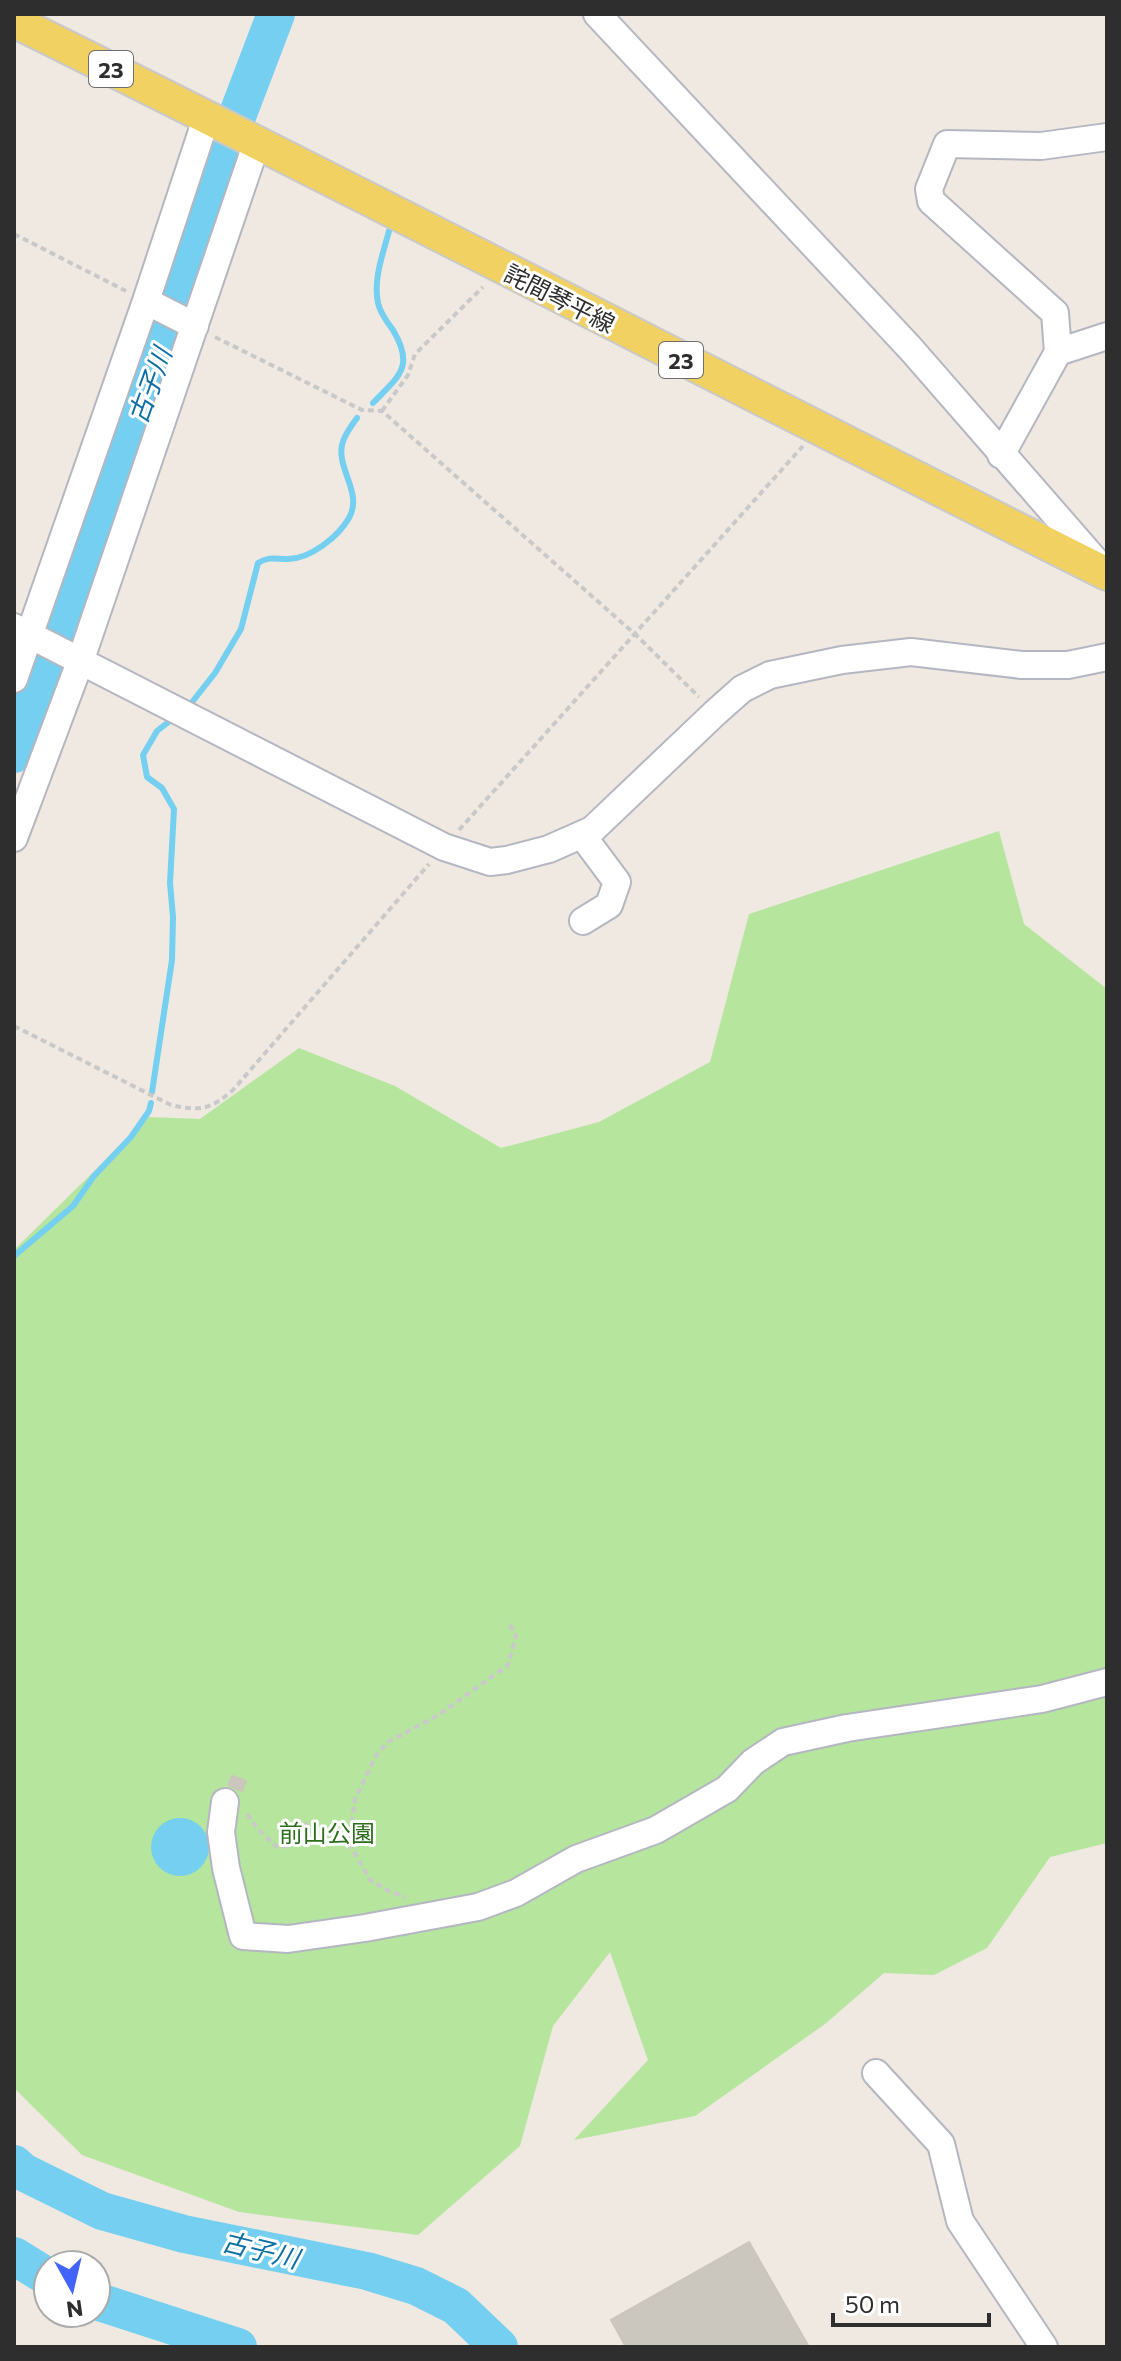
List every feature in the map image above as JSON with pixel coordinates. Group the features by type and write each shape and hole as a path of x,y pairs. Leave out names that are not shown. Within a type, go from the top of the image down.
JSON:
{"main road":[{"name":"詫間琴平線","path":"14,21 1107,574"}],"street":[{"path":"597,14 910,348 1107,574"},
{"path":"14,679 22,632 146,301 207,116"},
{"path":"1001,455 1058,352 1055,313 931,201 929,189 947,144 1041,146 1107,137"},
{"path":"14,838 257,142"},
{"path":"146,301 195,326"},
{"path":"1058,352 1107,336"},
{"path":"22,632 444,847 490,862 549,849 592,830 742,689 770,675 854,658 911,652 1022,665 1068,665 1107,657"},
{"path":"582,835 617,882 609,905 583,921"},
{"path":"225,1802 221,1832 226,1868 243,1936 288,1939 478,1907 516,1893 576,1859 656,1830 689,1812 727,1789 753,1762 783,1742 847,1728 1042,1699 1107,1682"},
{"path":"876,2073 941,2144 960,2221 1044,2347"}],"path":[{"path":"14,234 146,301"},
{"path":"382,411 408,375 415,354 502,268"},
{"path":"195,326 362,410 382,411 636,635 715,713"},
{"path":"14,1026 171,1105 185,1109 213,1107 233,1090 444,847 818,429"},
{"path":"417,1900 389,1891 370,1880 349,1843 355,1799 377,1754 388,1742 440,1714 508,1665 516,1636 508,1621"},
{"path":"225,1802 245,1811 277,1847 287,1846 298,1820 322,1835 349,1843"}],"green space":[{"name":"前山公園","path":"999,831 1024,924 1107,989 1107,1843 1050,1857 987,1948 934,1975 884,1973 825,2024 695,2116 574,2140 648,2060 610,1952 553,2026 520,2146 418,2235 239,2212 82,2155 14,2088 14,1250 149,1117 200,1119 299,1048 395,1086 501,1148 599,1122 710,1062 749,914"}],"water":[{"path":"180,1818 201,1826 209,1847 201,1868 180,1876 159,1868 151,1847 159,1826"}],"building":[{"path":"232,1776 246,1781 242,1791 228,1785"},
{"path":"749,2242 809,2347 626,2347 611,2320"}],"waterway":[{"name":"古子川","path":"14,754 167,335 223,153 276,14"},
{"path":"373,403 397,378 403,362 400,343 380,310 377,294 379,267 389,231"},
{"path":"189,706 215,673 241,629 258,563 269,559 296,558 314,551 331,539 349,518 353,509 352,491 341,454 346,434 357,418"},
{"path":"152,1092 172,960 170,883 174,809 162,788 147,777 143,755 157,731 171,720"},
{"path":"14,1256 73,1206 94,1176 131,1137 151,1103"},
{"name":"古子川","path":"14,2164 23,2172 102,2211 184,2234 367,2271 416,2286 456,2306 499,2347"},
{"path":"14,2256 32,2267"},
{"path":"112,2306 238,2347"}]}
